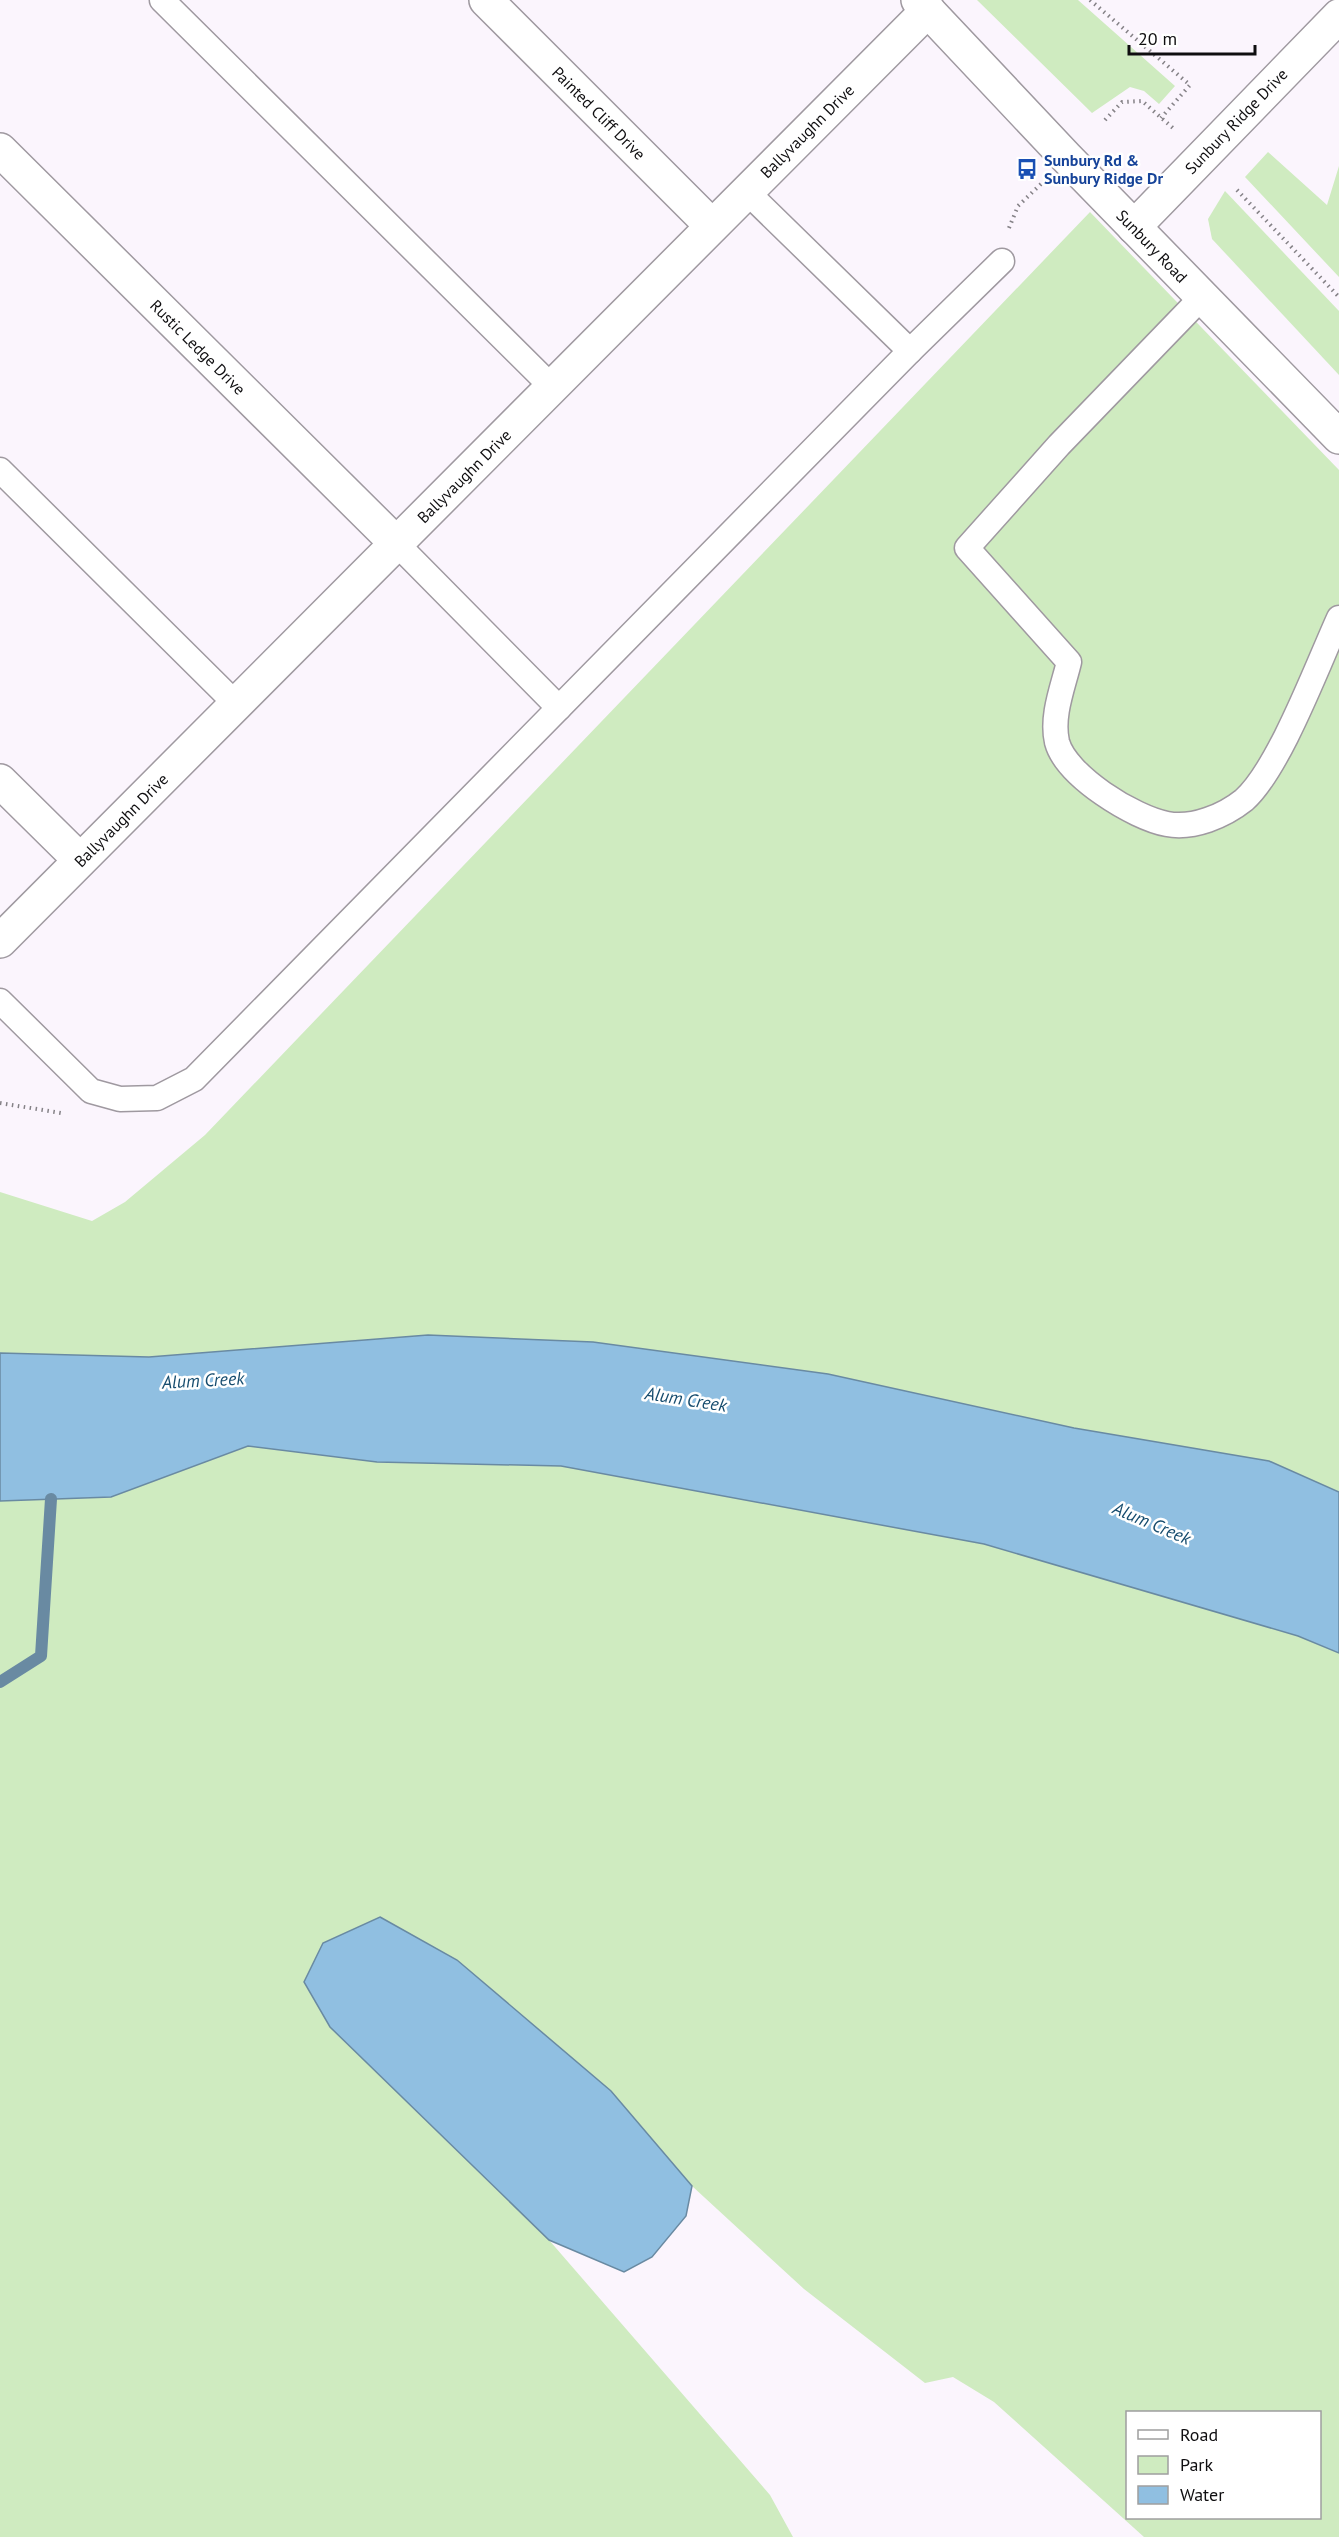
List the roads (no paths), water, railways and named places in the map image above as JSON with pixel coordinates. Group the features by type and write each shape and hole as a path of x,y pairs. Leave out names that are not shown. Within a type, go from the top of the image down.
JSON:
{"street":[{"name":"Painted Cliff Drive","path":"486,0 712,226"},
{"name":"Ballyvaughn Drive","path":"0,941 747,192 923,5"},
{"name":"Sunbury Road","path":"923,5 1134,227 1339,437"},
{"name":"Sunbury Ridge Drive","path":"1134,227 1339,16"},
{"name":"Rustic Ledge Drive","path":"0,150 396,543"},
{"path":"0,781 80,860"}],"lane":[{"path":"162,0 552,387"},
{"path":"747,192 910,351"},
{"path":"0,1001 91,1091 120,1100 157,1098 194,1079 910,351 1002,261"},
{"path":"1202,297 1067,437 967,548 1069,662 1056,716 1057,741 1071,768 1081,778 1126,806 1168,825 1184,825 1216,817 1231,810 1254,789 1283,740 1339,618"},
{"path":"0,470 236,704"},
{"path":"396,543 559,708"}],"water":[{"name":"Alum Creek","path":"428,1335 593,1342 828,1374 1074,1428 1269,1461 1339,1492 1339,1653 1298,1636 984,1544 561,1466 377,1462 248,1446 111,1497 0,1501 0,1353 149,1357"},
{"path":"380,1917 457,1960 611,2091 692,2186 686,2216 652,2257 624,2272 549,2240 330,2027 304,1982 323,1943"}],"waterway":[{"path":"0,1682 41,1656 51,1499"}],"place":[{"name":"Sunbury Rd & Sunbury Ridge Dr","path":"1027,169"}]}
